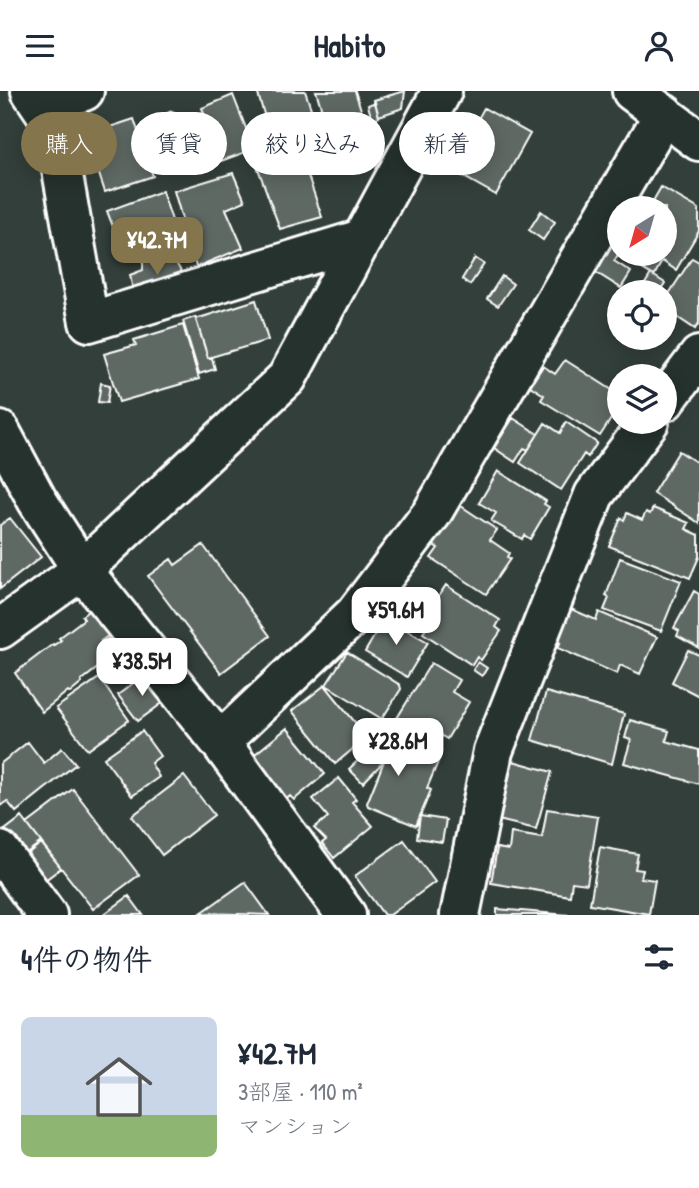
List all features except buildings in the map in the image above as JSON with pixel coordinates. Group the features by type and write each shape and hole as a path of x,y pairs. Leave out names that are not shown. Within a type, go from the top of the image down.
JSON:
{"street":[{"path":"84,91 37,98 54,125 89,323 362,239"},
{"path":"0,629 82,570 287,378 442,91"},
{"path":"632,91 699,141"},
{"path":"220,742 355,614 432,513 664,114"},
{"path":"677,385 699,356"},
{"path":"0,431 37,500 82,570 220,742 346,915"},
{"path":"460,915 493,751 594,495 640,434"},
{"path":"0,851 47,915"}]}
